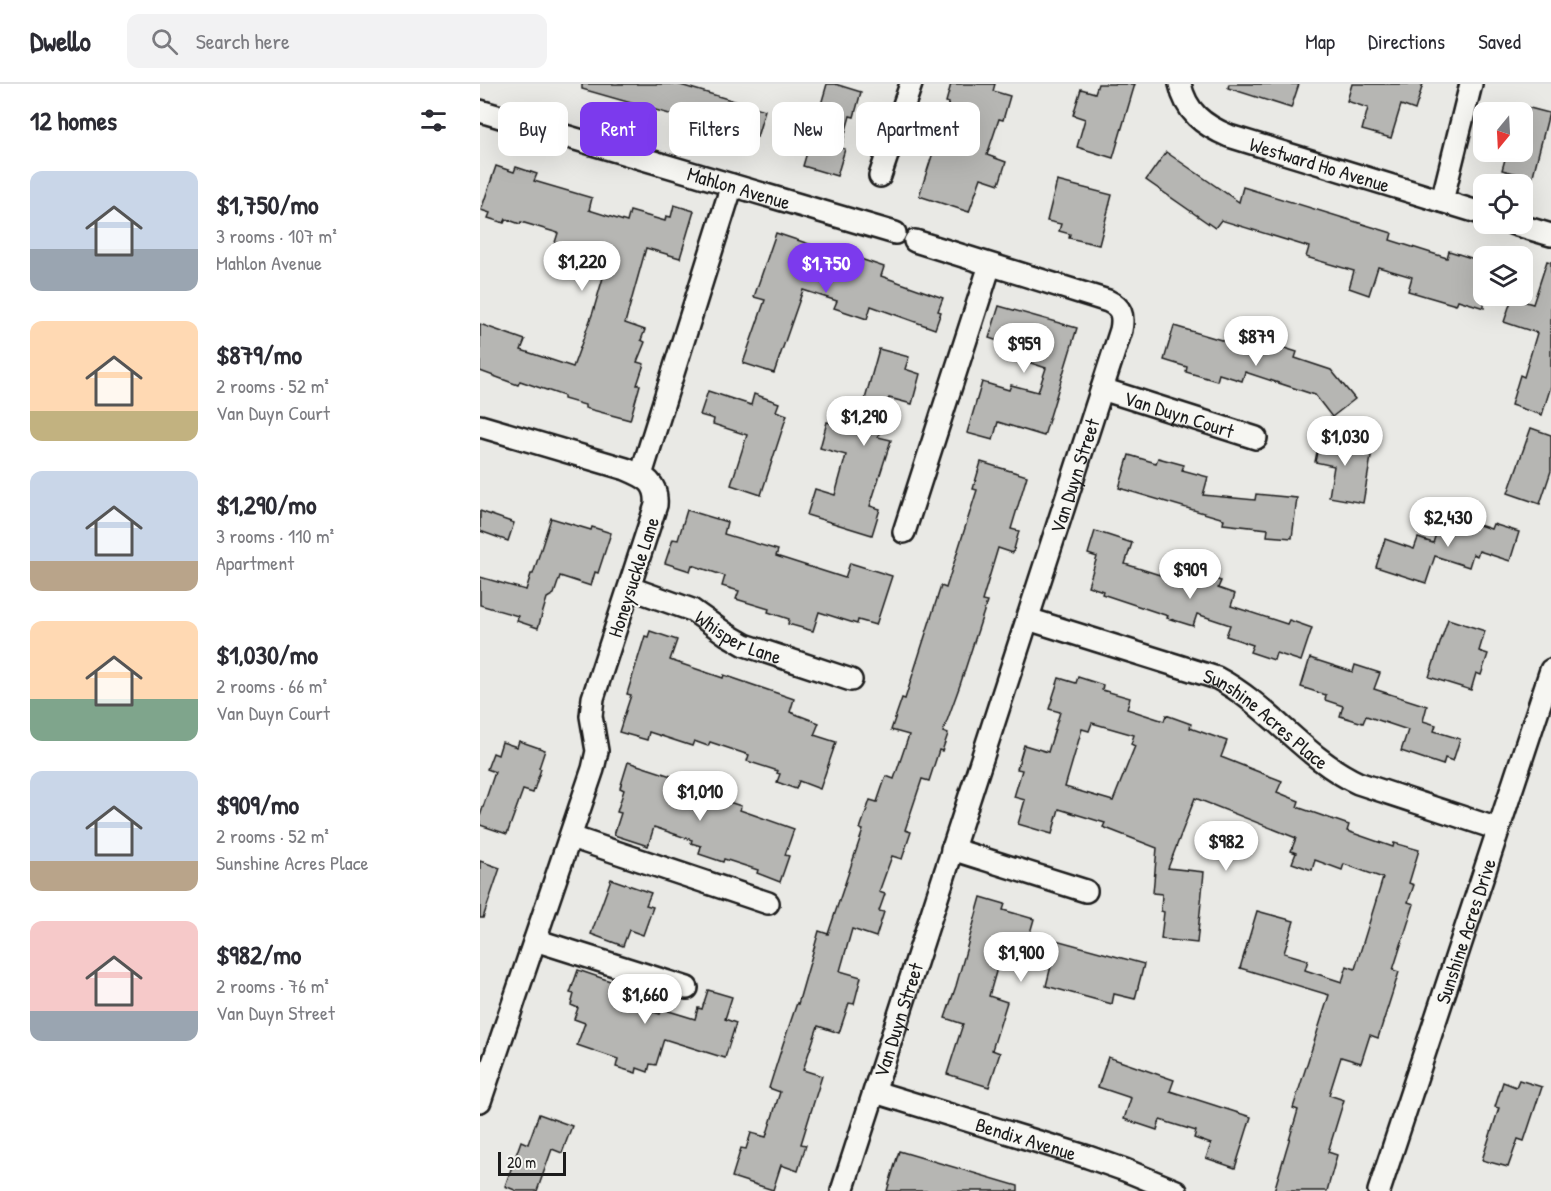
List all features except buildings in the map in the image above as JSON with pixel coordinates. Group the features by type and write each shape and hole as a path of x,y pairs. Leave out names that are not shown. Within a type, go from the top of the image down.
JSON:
{"street":[{"path":"880,176 911,84"},
{"name":"Westward Ho Avenue","path":"1179,84 1187,106 1195,115 1229,136 1473,211"},
{"path":"1442,201 1471,84"},
{"name":"Mahlon Avenue","path":"480,111 895,233"},
{"path":"480,426 641,475 732,185"},
{"path":"1533,230 1551,235"},
{"name":"Van Duyn Street","path":"842,1191 1123,321 1116,305 1108,301 915,241"},
{"path":"904,532 990,265"},
{"name":"Van Duyn Court","path":"1102,389 1256,438"},
{"name":"Honeysuckle Lane","path":"480,1101 596,760 596,740 591,716 593,698 656,505 655,490 652,484 641,475"},
{"name":"Whisper Lane","path":"630,588 692,610 745,645 851,680"},
{"name":"Sunshine Acres Place","path":"1028,619 1216,678 1238,690 1329,766 1347,778 1498,829"},
{"name":"Sunshine Acres Drive","path":"1379,1191 1551,670"},
{"path":"571,837 768,903"},
{"path":"952,849 1086,891"},
{"path":"535,940 687,988"},
{"name":"Bendix Avenue","path":"874,1092 1088,1157 1176,1191"}]}
